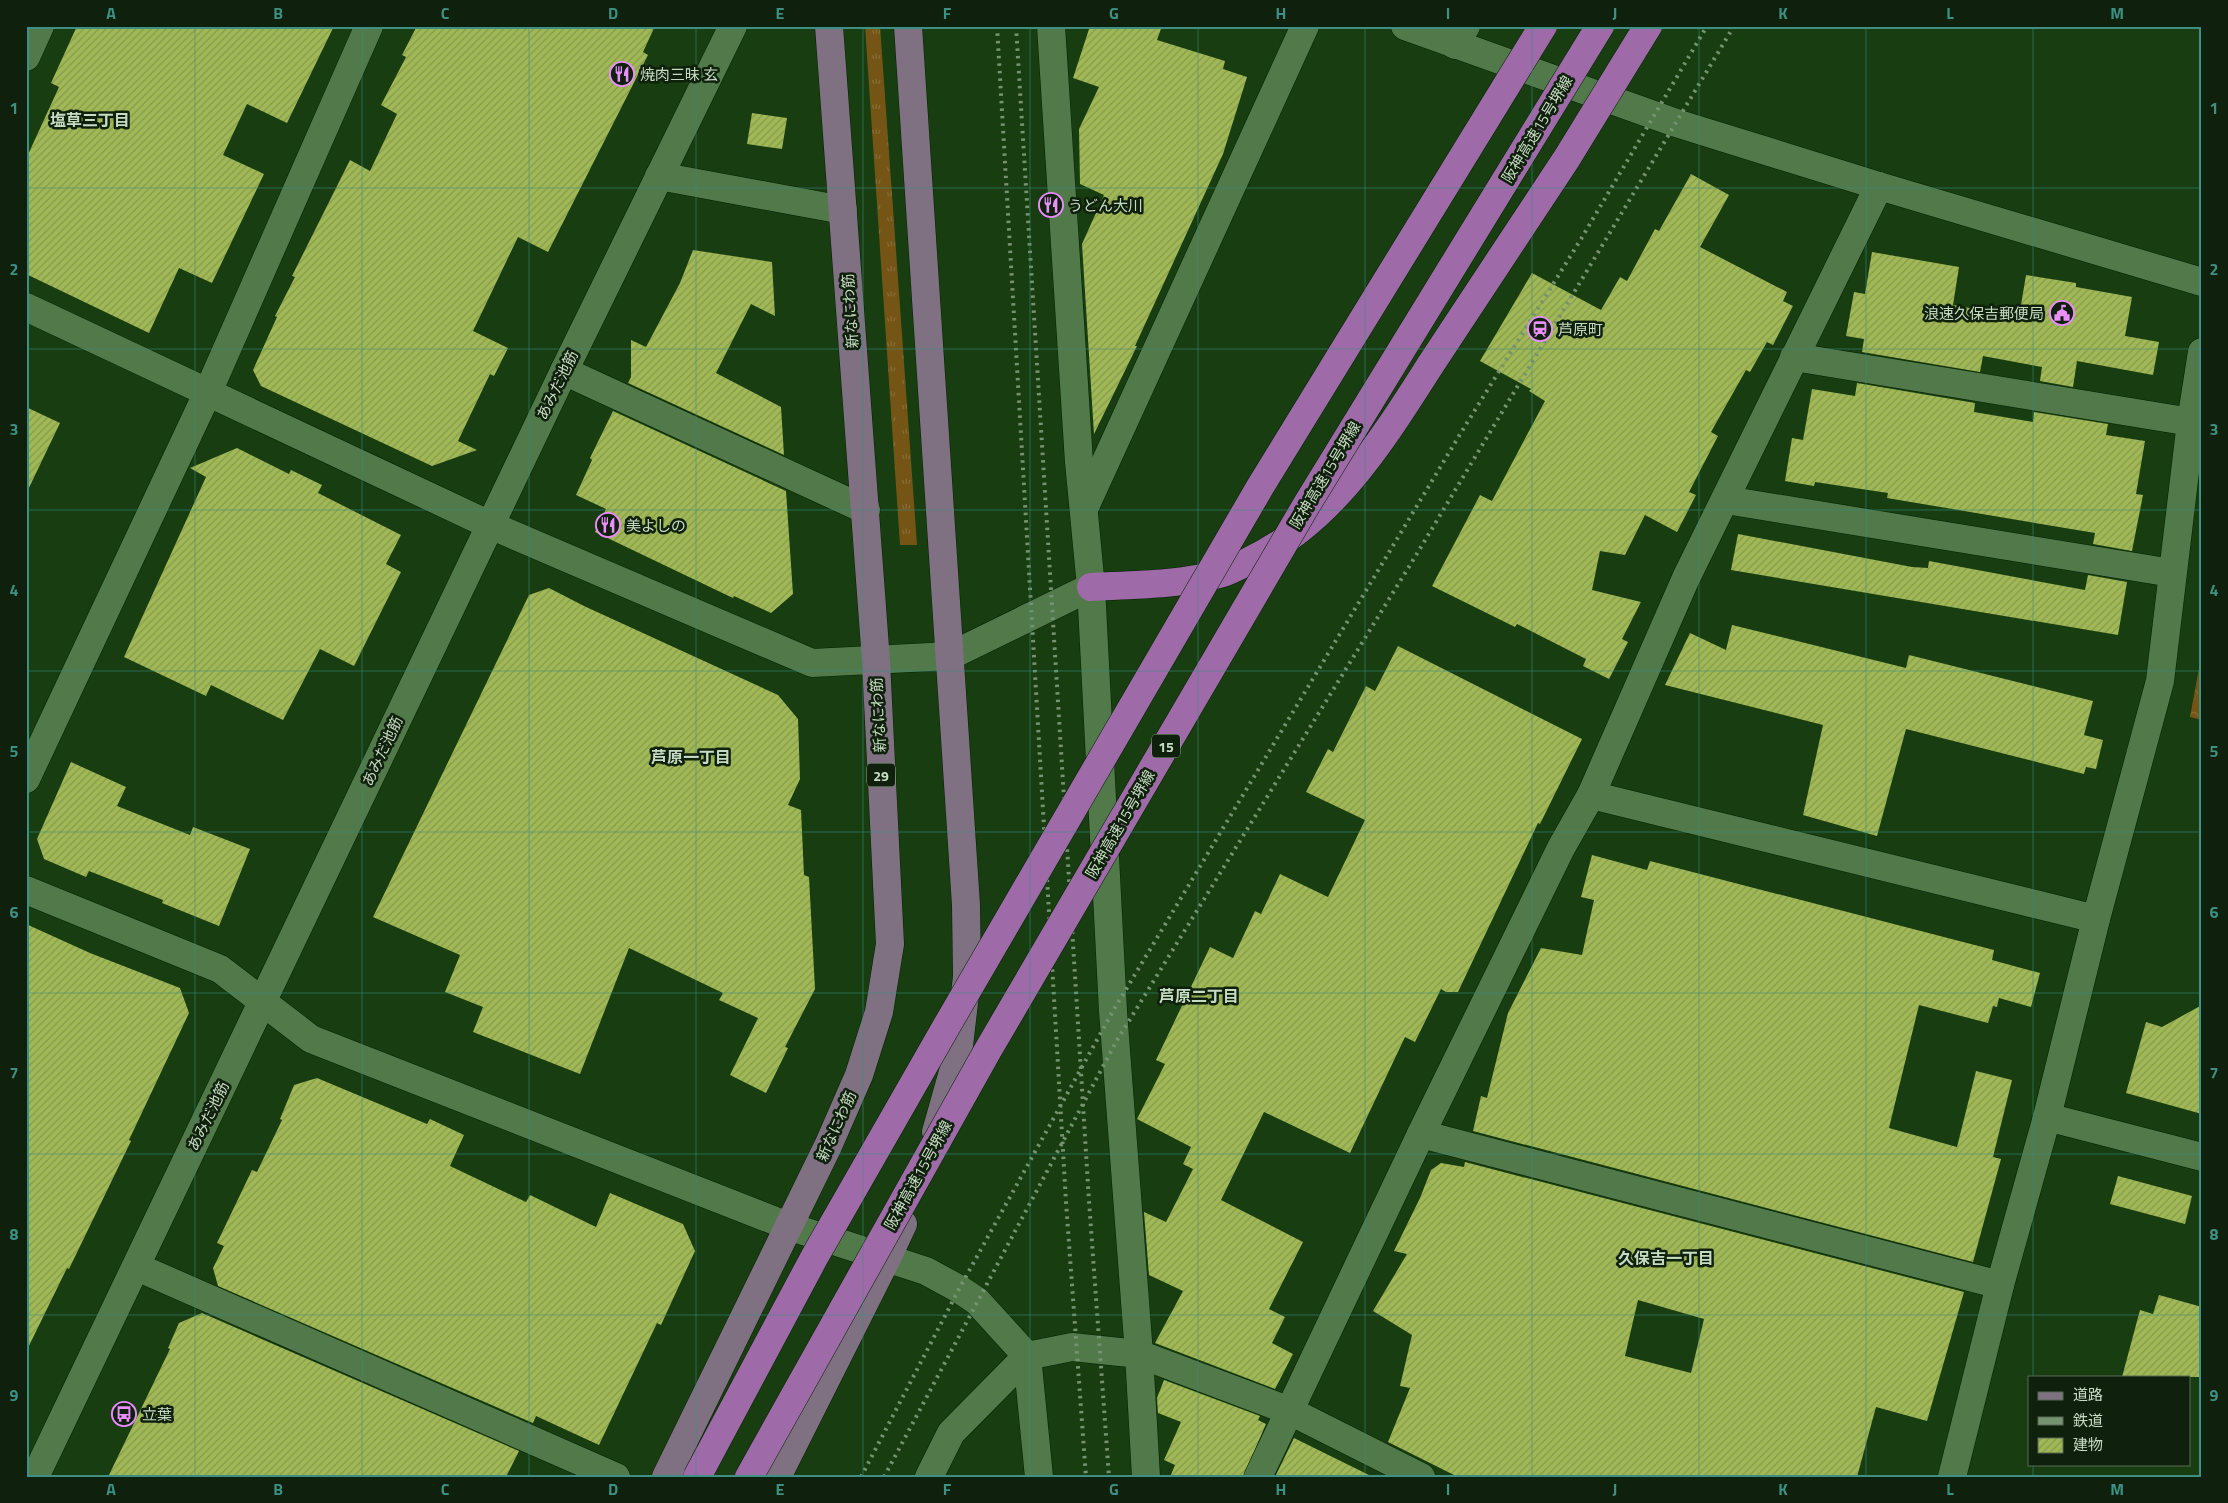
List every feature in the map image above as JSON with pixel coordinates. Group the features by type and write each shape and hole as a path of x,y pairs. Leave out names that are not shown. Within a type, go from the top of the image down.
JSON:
{"highway":[{"path":"696,1477 815,1256 1255,496 1543,26"},
{"name":"阪神高速15号堺線","path":"749,1477 983,1059 1302,512 1600,26"},
{"path":"1091,587 1153,584 1220,574 1263,554 1309,523 1350,480 1385,436 1567,158 1648,26"}],"main road":[{"name":"新なにわ筋","path":"666,1477 828,1146 859,1075 879,1012 890,944 876,661 830,26"},
{"path":"778,1477 888,1258 909,1208 935,1137 958,1054 967,977 966,905 908,26"}],"street":[{"path":"26,57 40,26"},
{"path":"26,779 208,392 369,26"},
{"name":"あみだ池筋","path":"35,1477 564,371 733,26"},
{"path":"1051,26 1082,513 1091,587 1113,1011 1139,1354 1146,1477"},
{"path":"1082,513 1305,26"},
{"path":"1405,26 1460,36 1676,123 1879,186 2202,282"},
{"path":"659,176 843,210"},
{"path":"1258,1477 1421,1134 1561,848 1591,795 1686,578 1879,186"},
{"path":"26,306 490,525 812,663 950,656 1091,587"},
{"path":"1952,1477 2000,1285 2047,1117 2096,919 2160,680 2190,422 2202,352"},
{"path":"1794,357 2190,422"},
{"path":"564,371 866,510"},
{"path":"1726,500 2172,573"},
{"path":"1591,795 2096,919"},
{"path":"26,890 220,968 311,1039 788,1226 926,1272 977,1301 1027,1356 1040,1477"},
{"path":"2047,1117 2202,1157"},
{"path":"1421,1134 2000,1285"},
{"path":"137,1267 616,1477"},
{"path":"929,1477 951,1434 1027,1356 1072,1347 1139,1354 1290,1411 1420,1477"}],"green space":[{"path":"865,26 880,26 917,545 900,545"},
{"path":"2202,652 2202,720 2190,717"}],"building":[{"path":"77,26 334,26 287,123 247,104 223,155 264,174 212,283 179,268 149,333 26,274 26,159 59,87 51,83"},
{"path":"417,26 655,26 643,52 648,55 548,252 518,237 473,331 508,348 494,376 490,374 458,441 477,450 432,466 261,386 253,370 277,317 275,316 295,277 292,276 350,160 370,171 397,114 381,105 406,57 402,55"},
{"path":"1090,26 1162,26 1157,40 1225,61 1223,69 1247,77 1223,154 1135,346 1137,346 1094,434 1082,244 1104,195 1080,184 1079,129 1099,87 1073,78"},
{"path":"752,113 787,118 782,149 747,144"},
{"path":"1691,174 1729,195 1700,247 1787,292 1783,301 1793,306 1773,345 1767,342 1750,372 1746,370 1711,432 1718,436 1689,492 1696,495 1677,532 1645,515 1625,555 1600,551 1592,590 1641,602 1622,639 1628,642 1609,679 1583,666 1586,659 1517,624 1515,627 1432,586 1480,495 1492,501 1545,401 1529,391 1531,389 1480,361 1532,273 1601,310 1620,277 1627,281 1655,229 1659,231"},
{"path":"693,250 772,262 775,316 751,304 716,373 781,407 784,455 628,383 631,377 631,340 646,347 680,283"},
{"path":"1872,252 1959,267 1953,305 2019,317 2026,275 2076,283 2076,287 2132,297 2125,336 2159,342 2153,375 2077,361 2073,387 2040,381 2042,367 1983,356 1980,372 1862,352 1864,339 1846,336 1854,292 1865,294"},
{"path":"1857,383 1975,403 1974,412 2033,422 2034,412 2108,424 2106,435 2145,441 2136,494 2143,495 2132,551 2093,544 2095,533 1887,498 1888,493 1815,482 1814,486 1785,481 1792,438 1803,440 1812,389 1855,396"},
{"path":"26,407 60,423 26,494"},
{"path":"613,411 786,491 793,594 771,613 734,596 733,598 595,532 606,509 576,495 592,460 590,458"},
{"path":"237,448 289,474 291,470 322,485 318,493 401,535 386,564 401,572 354,666 320,649 283,720 211,685 206,696 124,657 206,477 190,468"},
{"path":"1738,534 1912,567 1928,568 1929,561 2085,590 2088,575 2127,582 2118,635 1731,570"},
{"path":"549,588 778,695 798,719 800,779 788,805 801,810 804,875 809,877 815,989 785,1047 788,1048 766,1093 730,1075 758,1018 719,1000 723,993 629,948 580,1074 473,1032 483,1007 445,992 460,955 373,917 529,595"},
{"path":"1732,625 1906,668 1909,655 2093,701 2084,735 2103,740 2096,769 2086,767 2084,774 1906,729 1877,836 1803,815 1823,725 1665,685 1690,633 1726,650"},
{"path":"1398,646 1582,739 1540,824 1538,823 1458,992 1446,992 1441,989 1415,1042 1405,1037 1350,1153 1264,1112 1221,1200 1303,1242 1269,1309 1285,1317 1272,1343 1293,1354 1275,1389 1155,1343 1183,1291 1149,1275 1144,1212 1166,1222 1193,1169 1183,1164 1191,1147 1137,1119 1165,1064 1156,1060 1210,947 1233,958 1255,911 1261,914 1280,874 1328,897 1365,820 1306,792 1328,749 1333,752 1366,686 1375,691"},
{"path":"71,762 126,787 117,806 190,835 193,827 250,849 219,926 162,903 163,900 89,871 86,877 44,859 37,839"},
{"path":"1592,855 1647,870 1650,861 1994,950 1992,960 2040,973 2031,1007 1999,998 1997,1007 1993,1006 1988,1023 1919,1005 1889,1128 1957,1147 1976,1071 2012,1080 1993,1157 2001,1159 1973,1262 1473,1131 1481,1096 1487,1098 1508,1013 1541,948 1582,955 1594,900 1581,897"},
{"path":"26,924 90,953 180,988 189,1013 129,1140 131,1141 69,1269 67,1268 26,1352"},
{"path":"2202,1005 2202,1114 2126,1093 2146,1022 2162,1027"},
{"path":"317,1078 427,1124 430,1119 464,1135 450,1166 526,1202 530,1195 596,1227 610,1193 683,1224 695,1251 661,1325 657,1323 599,1445 536,1416 533,1423 218,1286 213,1268 224,1246 217,1243 252,1170 257,1172 282,1120 280,1119 294,1085"},
{"path":"1465,1162 1964,1292 1927,1421 1876,1407 1857,1477 1458,1477 1388,1442 1410,1388 1400,1386 1412,1335 1373,1311 1407,1254 1394,1251 1420,1198 1431,1170 1441,1163 1464,1167","holes":["1638,1300 1704,1319 1691,1373 1625,1356"]},
{"path":"2118,1176 2192,1196 2185,1224 2110,1204"},
{"path":"2159,1295 2202,1307 2202,1377 2122,1376 2140,1310 2153,1314"},
{"path":"202,1313 519,1451 506,1477 108,1477 170,1349 168,1348 179,1323"},
{"path":"1164,1380 1260,1416 1258,1420 1266,1424 1243,1477 1170,1477 1175,1465 1164,1460 1181,1422 1158,1413 1157,1398"},
{"path":"1294,1438 1373,1477 1275,1477"}],"railway":[{"path":"997,26 1066,1202 1086,1477"},
{"path":"1016,26 1089,1201 1109,1477"},
{"path":"861,1477 959,1289 1113,1011 1462,431 1581,239 1707,26"},
{"path":"884,1477 1116,1042 1418,552 1734,26"}],"place":[{"name":"焼肉三昧 玄","path":"622,74"},
{"name":"うどん大川","path":"1051,205"},
{"name":"浪速久保吉郵便局","path":"2062,313"},
{"name":"芦原町","path":"1540,329"},
{"name":"美よしの","path":"608,525"},
{"name":"立葉","path":"124,1414"}],"district":[{"name":"塩草三丁目","path":"90,120"},
{"name":"芦原一丁目","path":"691,757"},
{"name":"芦原二丁目","path":"1199,996"},
{"name":"久保吉一丁目","path":"1666,1258"}]}
